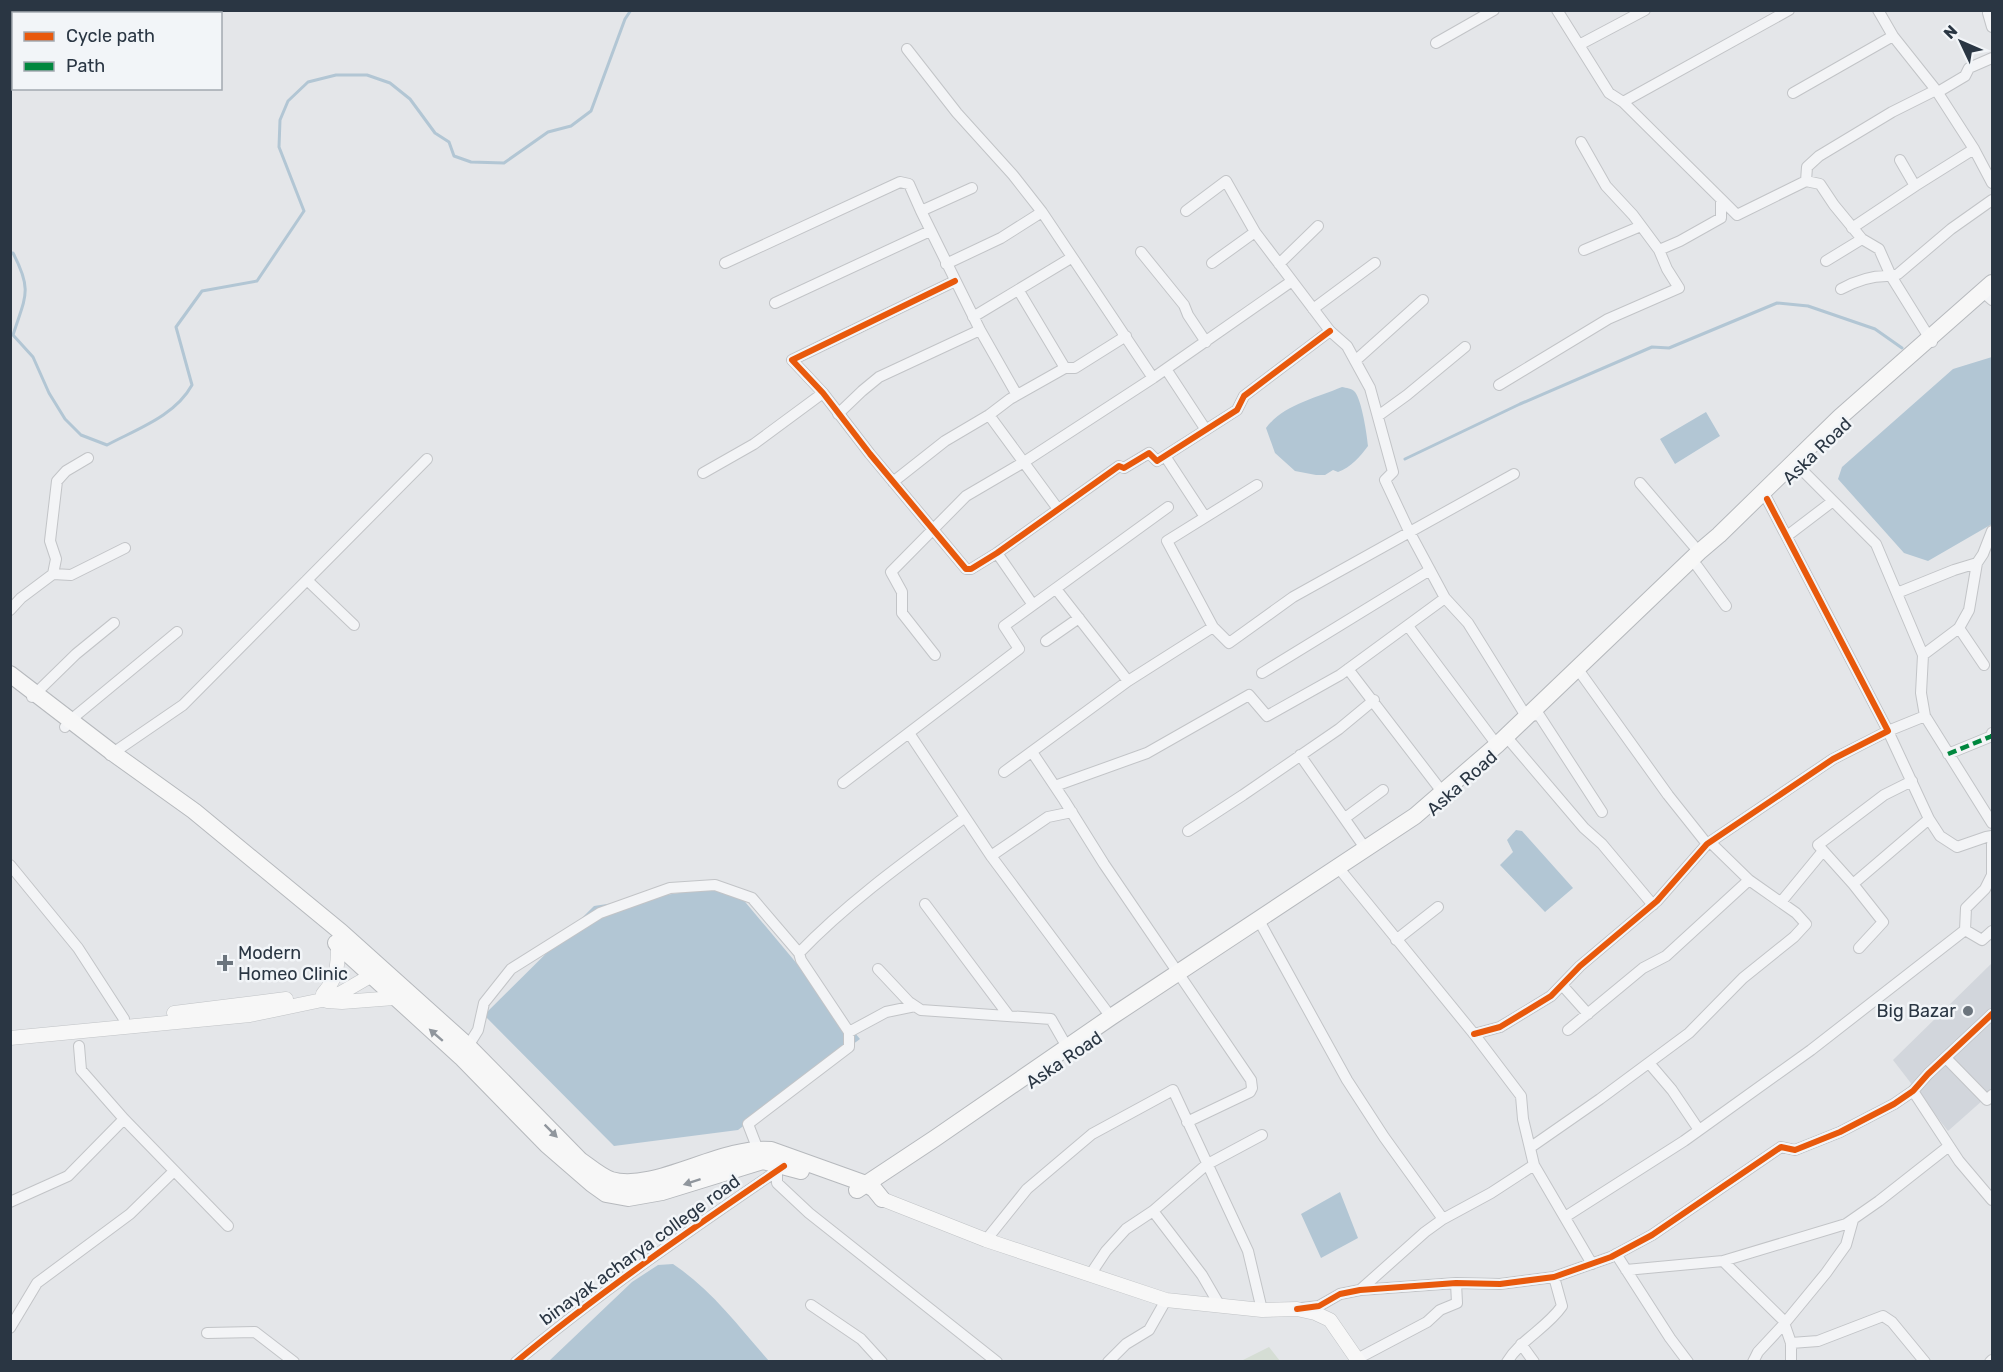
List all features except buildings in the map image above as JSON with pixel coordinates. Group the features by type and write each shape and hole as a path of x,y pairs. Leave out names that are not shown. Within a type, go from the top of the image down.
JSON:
{"highway":[{"path":"1765,495 1840,417 1990,292"},
{"name":"Aska Road","path":"869,1191 1182,976 1262,926 1340,869 1423,818 1765,495 1800,468 1931,341"},
{"path":"10,674 33,696 275,886 339,946 373,970 580,1160 612,1180 653,1179 725,1156 772,1162 869,1191"},
{"path":"10,684 33,696"},
{"path":"869,1191 1067,1047 1111,1017 1182,976 1340,869 1365,848 1415,816 1503,743"},
{"path":"110,755 194,811 340,932 394,998 464,1052"},
{"path":"772,1162 771,1149 869,1191"}],"main road":[{"path":"322,997 333,982 339,946"},
{"path":"10,1038 250,1015 341,993 373,970"},
{"path":"10,1029 124,1019 269,1001 322,997 342,1002 394,998"},
{"path":"869,1191 986,1240 1166,1300 1262,1310 1297,1309 1315,1313 1330,1320 1358,1360"}],"street":[{"path":"1436,43 1494,10"},
{"path":"1557,10 1609,93 1623,102 1737,215 1806,181 1820,184 1852,228 1862,239 1879,249 1891,276 1931,341"},
{"path":"1579,45 1645,10"},
{"path":"1623,102 1789,10"},
{"path":"1878,10 1893,36 1937,91 1974,149 1992,183"},
{"path":"1988,12 1992,27"},
{"path":"1793,93 1893,36"},
{"path":"907,50 957,113 1013,175 1042,212 1153,378"},
{"path":"1806,181 1807,167 1819,156 1892,112 1965,76 1969,68 1992,58"},
{"path":"1499,385 1608,319 1679,288 1659,250 1606,186 1581,142"},
{"path":"1852,228 1974,149"},
{"path":"1900,160 1915,186"},
{"path":"1186,211 1226,181 1255,231 1279,264 1330,331 1347,346 1370,388 1378,416 1393,472 1385,480 1445,598 1468,623 1602,812"},
{"path":"725,263 900,182 909,184 973,317 1017,394"},
{"path":"921,211 972,188"},
{"path":"1659,250 1721,218 1721,200"},
{"path":"1841,290 1856,280 1868,279 1877,275 1898,274 1951,229 1992,200"},
{"path":"946,264 1001,238 1042,212"},
{"path":"1279,264 1318,226"},
{"path":"1584,250 1641,226"},
{"path":"775,303 930,231"},
{"path":"1212,263 1255,231"},
{"path":"1826,261 1862,239"},
{"path":"1141,252 1184,305 1206,342"},
{"path":"973,317 1071,258"},
{"path":"1313,309 1375,263"},
{"path":"956,281 792,360 823,393 966,569 971,569 997,553 1119,466 1124,468 1149,453 1157,461 1238,410 1244,396 1330,331"},
{"path":"935,655 902,613 902,592 891,572 966,496 1024,462 1153,378 1292,281"},
{"path":"1019,291 1065,368"},
{"path":"1355,361 1423,300"},
{"path":"838,414 879,377 980,330"},
{"path":"893,482 945,441 990,415 1017,394 1065,368 1075,368 1126,336"},
{"path":"1378,416 1465,347"},
{"path":"1166,369 1206,430"},
{"path":"703,473 754,444 823,393"},
{"path":"990,415 1058,509"},
{"path":"1165,456 1204,517"},
{"path":"53,574 56,559 51,548 50,535 57,482 66,471 87,458"},
{"path":"110,755 183,705 427,459"},
{"path":"1800,468 1876,544 1923,656 1921,693 1925,716 1992,823"},
{"path":"1257,485 1167,542 1213,627 1229,643 1293,597 1514,474"},
{"path":"1640,483 1698,559 1726,606"},
{"path":"1765,495 1888,731 1929,819 1940,836 1957,847 1992,836"},
{"path":"1787,536 1833,501"},
{"path":"843,783 1019,649 1004,626 1167,507"},
{"path":"1923,656 1959,628 1969,610 1977,563 1992,531"},
{"path":"10,610 21,598 53,574 71,575 126,548"},
{"path":"997,553 1033,605"},
{"path":"1897,593 1977,563"},
{"path":"1262,673 1430,570"},
{"path":"307,580 354,625"},
{"path":"1056,589 1128,681"},
{"path":"1055,786 1147,753 1249,695 1268,716 1348,669 1445,598"},
{"path":"1046,641 1079,618"},
{"path":"33,696 76,654 114,623"},
{"path":"1408,626 1503,743 1602,844 1653,905"},
{"path":"1004,772 1128,681 1213,627"},
{"path":"1959,628 1984,665"},
{"path":"68,724 177,632"},
{"path":"1348,669 1443,793"},
{"path":"1531,1147 1689,1033 1743,978 1794,937 1806,924 1796,913 1749,880 1709,843 1668,795 1579,671"},
{"path":"1188,831 1345,724 1374,700"},
{"path":"1474,1034 1500,1027 1551,996 1580,966 1653,905 1709,843 1833,759 1888,731 1925,716"},
{"path":"909,733 991,856 1111,1017"},
{"path":"1948,754 1992,736 1992,733"},
{"path":"1032,752 1104,864 1251,1080 1250,1092 1187,1122"},
{"path":"1300,755 1365,848"},
{"path":"1859,948 1883,922 1818,845 1884,795 1912,780"},
{"path":"1345,818 1383,790"},
{"path":"991,856 1048,817 1072,812"},
{"path":"799,953 821,930 964,818"},
{"path":"1853,884 1929,819"},
{"path":"1565,1217 1699,1131 1811,1050 1965,930 1966,908 1985,889 1992,874 1992,844"},
{"path":"1780,902 1823,851"},
{"path":"10,865 78,948 124,1019"},
{"path":"1340,869 1474,1034 1521,1096 1523,1119 1534,1165 1592,1264"},
{"path":"1568,1030 1643,968 1666,956 1749,880"},
{"path":"464,1052 478,1030 484,1003 511,969 600,913 670,888 715,885 752,898 799,953 801,960 849,1032 849,1047 748,1124 772,1162 777,1183 809,1212 997,1362"},
{"path":"926,904 1009,1016"},
{"path":"1396,940 1437,907"},
{"path":"1262,926 1347,1080 1384,1137 1443,1219"},
{"path":"1965,930 1982,940 1992,932"},
{"path":"878,969 909,1002 921,1010 1052,1018 1067,1047"},
{"path":"1562,985 1588,1014"},
{"path":"849,1032 886,1012 915,1006"},
{"path":"1297,1309 1319,1306 1340,1294 1360,1290 1456,1283 1500,1284 1554,1277 1616,1254 1652,1235 1781,1147 1795,1150 1840,1132 1894,1104 1913,1091 1992,1014"},
{"path":"79,1046 81,1070 124,1119 228,1226"},
{"path":"1946,1058 1987,1100 1992,1095"},
{"path":"1649,1063 1672,1090 1699,1131"},
{"path":"986,1240 1028,1189 1092,1134 1173,1090 1248,1251 1262,1310"},
{"path":"1913,1091 1949,1146 1992,1200"},
{"path":"10,1202 68,1176 124,1119"},
{"path":"1090,1275 1126,1229 1153,1211 1206,1165 1262,1135"},
{"path":"1626,1270 1723,1261 1846,1224 1949,1146"},
{"name":"binayak acharya college road","path":"516,1362 550,1333 652,1258 772,1162"},
{"path":"1360,1290 1425,1232 1443,1219 1491,1193 1534,1165"},
{"path":"10,1328 37,1283 130,1214 174,1171"},
{"path":"1153,1211 1202,1275 1220,1306"},
{"path":"1753,1362 1758,1352 1784,1324 1846,1245 1853,1220"},
{"path":"1616,1254 1688,1362"},
{"path":"1723,1261 1782,1320 1791,1343 1791,1362"},
{"path":"1507,1362 1521,1344 1555,1316 1562,1306 1554,1277"},
{"path":"1358,1360 1427,1322 1440,1310 1457,1303 1456,1283"},
{"path":"1108,1362 1126,1344 1149,1330 1166,1300"},
{"path":"811,1305 861,1340 882,1362"},
{"path":"1791,1343 1818,1341 1883,1316 1892,1322 1925,1362"},
{"path":"207,1334 255,1332 294,1362"},
{"path":"1521,1344 1534,1362"}],"shaded area":[{"name":"Big Bazar","path":"1992,963 1992,1092 1948,1131 1893,1060"},
{"path":"1269,1347 1280,1361 1241,1361"}],"water":[{"path":"1992,357 1992,524 1928,561 1904,553 1838,479 1842,467 1953,369"},
{"path":"1342,387 1352,390 1358,396 1368,446 1355,461 1338,472 1333,470 1325,475 1316,475 1295,471 1275,453 1266,428 1281,413"},
{"path":"1706,412 1720,436 1675,464 1660,439"},
{"path":"1516,830 1522,831 1573,888 1545,912 1500,865 1513,852 1507,840"},
{"path":"731,885 860,1039 738,1130 614,1146 484,1015 594,906"},
{"path":"1340,1192 1358,1238 1321,1258 1301,1214"},
{"path":"673,1264 712,1297 769,1361 549,1361 632,1282 658,1265"}],"waterway":[{"path":"10,253 13,253 19,266 25,286 24,302 13,335 33,357 49,393 65,419 81,435 107,445 154,421 185,396 192,385 176,327 202,291 257,281 304,211 279,147 280,120 288,101 308,82 336,75 367,75 390,83 410,99 435,133 449,142 454,156 471,162 504,163 548,132 571,126 591,111 625,19 631,10"},
{"path":"1405,459 1520,404 1652,347 1669,348 1777,303 1808,306 1875,329 1902,348"}],"marked path":[{"path":"1948,754 1992,736 1992,733"}],"cycle path":[{"path":"955,281 792,360 823,393 870,454 966,569 971,569 997,553 1119,466 1124,468 1149,453 1157,461 1237,410 1244,396 1330,331"},
{"path":"1474,1034 1500,1027 1551,996 1580,966 1657,901 1707,844 1833,759 1888,731 1767,499"},
{"path":"1297,1309 1319,1306 1340,1294 1360,1290 1456,1283 1500,1284 1554,1277 1611,1257 1652,1235 1781,1147 1795,1150 1840,1132 1894,1104 1913,1091 1992,1014"},
{"path":"516,1362 614,1285 784,1166"}],"place":[{"name":"Modern Homeo Clinic","path":"225,963"},
{"name":"Big Bazar","path":"1968,1011"}]}
